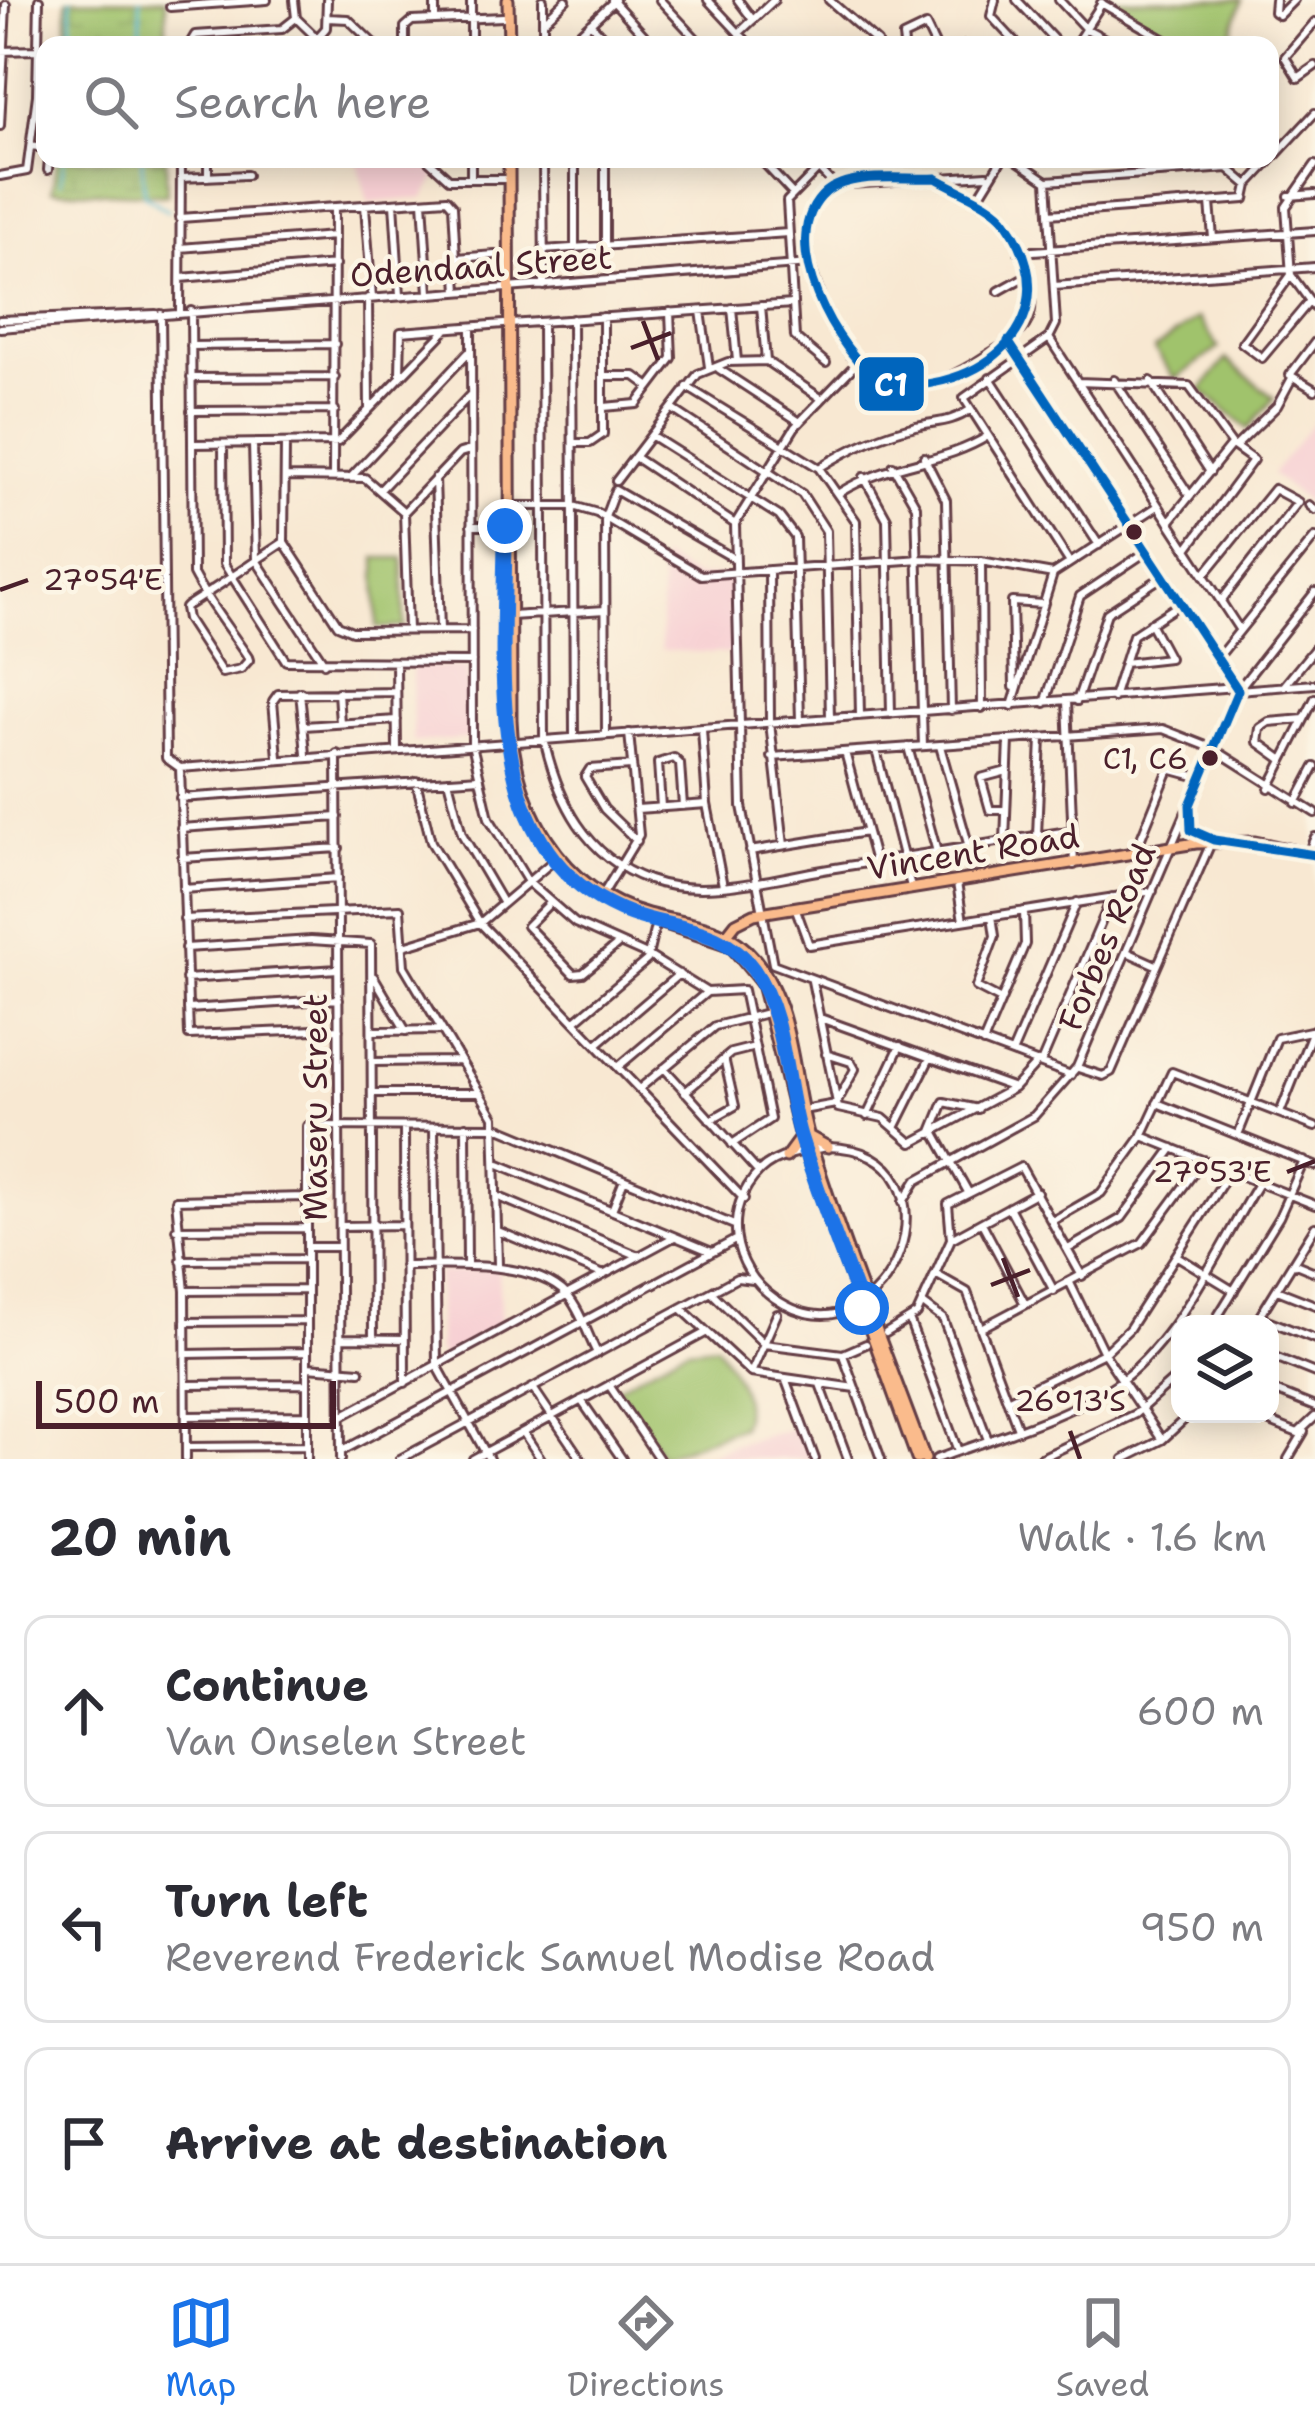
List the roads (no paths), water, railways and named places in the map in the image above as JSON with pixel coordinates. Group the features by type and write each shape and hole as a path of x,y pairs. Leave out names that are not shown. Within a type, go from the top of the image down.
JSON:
{"main road":[{"path":"505,36 506,0"},
{"path":"506,0 506,36"},
{"path":"506,168 507,289"},
{"path":"507,168 505,526 509,742 518,796 554,860 607,903 741,945 764,973 778,1004 804,1134 786,1156"},
{"path":"507,324 509,742 526,803 561,860 603,894 643,913 712,927 757,975 804,1134 921,1459"},
{"path":"1190,805 1191,830 1211,843"},
{"name":"Vincent Road","path":"712,927 763,914 1211,843 1243,842 1311,854"},
{"name":"Vincent Road","path":"1074,864 1171,849"},
{"name":"Vincent Road","path":"763,914 912,890"},
{"path":"727,939 739,923"},
{"path":"739,923 741,945"},
{"path":"804,1134 828,1147"}],"street":[{"path":"38,0 39,36"},
{"path":"170,7 267,0"},
{"path":"294,0 296,18 312,36"},
{"path":"321,36 327,0"},
{"path":"434,0 435,20"},
{"path":"470,0 471,36"},
{"path":"542,0 543,36"},
{"path":"543,22 566,0"},
{"path":"577,36 614,0 645,36"},
{"path":"660,0 694,36"},
{"path":"708,0 742,36"},
{"path":"738,0 753,20"},
{"path":"739,33 774,0"},
{"path":"829,0 867,36"},
{"path":"995,0 990,12 1010,36"},
{"path":"1017,0 1051,36"},
{"path":"1059,0 1085,28 1100,36"},
{"path":"1275,0 1274,12 1280,15 1294,0"},
{"path":"1080,36 1102,2 1159,36"},
{"path":"0,126 6,5"},
{"path":"407,36 409,22 503,17"},
{"path":"195,36 282,29 296,18"},
{"path":"327,18 346,18 365,36"},
{"path":"1315,22 1286,54 1298,78 1315,67"},
{"path":"590,23 602,36"},
{"path":"3,51 36,50"},
{"path":"1279,152 1315,113"},
{"path":"0,176 25,173 36,123"},
{"path":"32,146 36,147"},
{"path":"1290,272 1241,337 1256,358 1264,356 1312,305 1290,272 1287,233 1289,196 1315,165"},
{"path":"181,168 181,311"},
{"path":"208,168 208,177"},
{"path":"435,168 449,179 504,179"},
{"path":"471,168 471,179"},
{"path":"543,168 544,286"},
{"path":"574,168 575,248"},
{"path":"605,168 605,245"},
{"path":"768,168 791,192"},
{"path":"1028,168 1047,182 1228,168 1249,184"},
{"path":"1049,214 1245,199 1249,184 1264,168"},
{"path":"826,363 797,343 788,233 791,192 818,169 834,185"},
{"path":"973,176 996,169"},
{"path":"978,198 996,169"},
{"path":"181,178 247,175"},
{"path":"936,178 978,198 1004,218 1025,276 1030,317 1008,341 950,379 913,388 879,382 835,339 810,264 808,214 834,185 936,178 973,176 991,177"},
{"path":"1047,182 1056,324 1049,338 967,392 965,401 1070,563"},
{"path":"1289,196 1315,194"},
{"path":"181,218 447,199 458,292"},
{"path":"423,201 429,294"},
{"path":"394,202 400,296"},
{"path":"1210,203 1213,238"},
{"path":"365,205 369,411"},
{"path":"333,477 334,208"},
{"path":"1018,252 1315,231"},
{"path":"544,250 788,233"},
{"path":"180,248 334,236"},
{"path":"456,258 495,255"},
{"name":"Odendaal Street","path":"0,324 810,264"},
{"path":"181,278 335,266"},
{"path":"1054,286 1315,267"},
{"path":"999,290 1025,276"},
{"path":"400,377 401,332 793,304"},
{"path":"761,306 766,361"},
{"path":"732,308 737,361"},
{"path":"700,310 710,367"},
{"path":"190,311 192,571 206,594 248,657 241,670 220,671 184,613 206,594 284,542"},
{"path":"604,406 635,405 673,356 670,312"},
{"path":"158,314 166,758 180,768 278,757 1315,684"},
{"path":"573,443 601,436 603,317"},
{"path":"572,320 574,736"},
{"path":"542,322 544,739 556,790 575,824 621,867 655,882 723,886 1069,831"},
{"path":"471,327 472,744 489,818 528,883 578,925 650,956 707,992 744,992 769,1122 732,1144"},
{"path":"191,444 334,443 447,329"},
{"path":"1049,338 1239,629"},
{"path":"1008,341 1237,688"},
{"path":"1169,522 1234,446 1277,406 1315,342"},
{"path":"191,346 335,344"},
{"path":"351,477 470,351"},
{"path":"719,369 737,361 766,361 822,399"},
{"path":"857,363 800,422 735,524 736,725 751,851 775,967 1040,1063 1110,1075 1211,843"},
{"path":"710,367 800,422"},
{"path":"616,482 663,416 674,410 687,387 710,367"},
{"path":"603,376 635,376 650,387"},
{"path":"1291,376 1313,390"},
{"path":"191,378 335,377"},
{"path":"990,377 1099,545"},
{"path":"1114,380 1190,496"},
{"path":"1078,382 1151,381 1192,387 1234,446 1250,456 1252,467 1187,549"},
{"path":"1151,381 1210,472"},
{"path":"687,387 819,468 856,524 860,716"},
{"path":"381,489 471,394"},
{"path":"819,468 857,445 918,425 953,421 971,409"},
{"path":"191,411 335,410"},
{"path":"674,410 807,500 827,533 830,718"},
{"path":"652,436 785,521 797,542 800,721"},
{"path":"838,493 893,466 960,454 988,436"},
{"path":"223,444 224,560 285,659 295,663 472,662"},
{"path":"253,444 256,560 325,663"},
{"path":"285,444 284,542 341,628 472,630"},
{"path":"404,512 460,453 472,450"},
{"path":"924,457 946,494 951,710"},
{"path":"636,458 735,524"},
{"path":"893,466 915,502 923,746"},
{"path":"285,477 368,479 404,512 407,630"},
{"path":"864,477 886,513 890,714"},
{"path":"435,478 440,631"},
{"path":"606,735 605,517 613,494 621,488 735,559"},
{"path":"1204,575 1272,490 1283,490 1299,507 1221,602"},
{"path":"511,506 573,506 605,517 693,572 950,560 1053,574"},
{"path":"1014,690 1053,574 1158,506"},
{"path":"471,526 505,526"},
{"path":"1216,660 1315,537"},
{"path":"1045,703 1080,596 1146,552"},
{"path":"981,561 982,708"},
{"path":"769,570 770,723 784,844"},
{"path":"1077,701 1107,613 1162,578"},
{"name":"Forbes Road","path":"903,1202 916,1181 1030,1119 1074,1071 1237,688 1315,592"},
{"path":"1012,706 1012,602 1043,604"},
{"path":"1113,698 1133,635 1180,604"},
{"path":"511,616 605,610"},
{"path":"1123,663 1169,658 1150,623"},
{"path":"1284,686 1315,648"},
{"path":"397,662 398,750"},
{"path":"278,757 274,698 300,692 396,692"},
{"path":"300,692 306,755"},
{"path":"338,692 340,723"},
{"path":"1269,788 1315,698"},
{"path":"1066,701 1074,864"},
{"path":"1283,760 1258,742 1260,728 1269,722 1304,719"},
{"path":"304,726 397,720"},
{"path":"702,727 707,804 723,886"},
{"path":"772,757 1163,729 1214,748 1269,788 1315,813"},
{"path":"603,894 637,841 629,733"},
{"path":"1037,836 1041,738"},
{"path":"1005,841 1009,740"},
{"path":"940,745 968,847"},
{"path":"908,747 938,853"},
{"path":"876,750 912,890"},
{"path":"845,752 875,862"},
{"name":"Maseru Street","path":"338,754 341,1455"},
{"path":"661,807 658,763 674,758 680,764 682,806"},
{"path":"632,766 594,769 585,776 609,816 637,841"},
{"path":"1296,803 1315,766"},
{"path":"180,768 188,1033 195,1039 339,1029"},
{"path":"1135,853 1169,769 1202,778"},
{"path":"1006,810 990,810 981,778 1007,771"},
{"path":"180,798 480,778"},
{"path":"448,780 459,827 503,903"},
{"path":"416,782 431,842 480,923 744,1199"},
{"path":"637,809 707,804"},
{"path":"181,829 338,818"},
{"path":"751,851 866,832"},
{"path":"1311,854 1315,836"},
{"path":"182,858 339,848"},
{"path":"403,946 480,923 554,860"},
{"path":"183,889 338,878"},
{"path":"957,883 963,921"},
{"path":"797,912 809,945 1153,891"},
{"path":"812,982 836,1103 844,1112 867,1115 895,1128 912,1142 1014,1088 1040,1063 1112,897"},
{"path":"551,902 527,926 573,974 584,973 617,945"},
{"path":"1012,1053 1077,902"},
{"path":"184,919 398,908 404,966 497,1127 498,1264"},
{"path":"983,1043 1024,944 1024,911"},
{"path":"992,916 994,936 976,987 1000,1000"},
{"path":"575,1021 650,956 656,922"},
{"path":"185,948 369,940 373,1338"},
{"path":"1127,952 1157,966"},
{"path":"186,979 339,969"},
{"path":"372,974 406,1031"},
{"path":"597,1044 679,974"},
{"path":"618,1067 707,992"},
{"path":"188,1009 339,998"},
{"path":"639,1089 718,1024 771,1012"},
{"path":"819,1017 1014,1088"},
{"path":"373,1031 443,1030"},
{"path":"1238,1135 1277,1038 1314,1030"},
{"path":"1280,1113 1314,1030"},
{"path":"867,1115 900,1046"},
{"path":"685,1092 724,1058 755,1047"},
{"path":"826,1054 855,1066 836,1103"},
{"path":"710,1120 734,1106 724,1058"},
{"path":"895,1128 930,1058"},
{"path":"373,1062 461,1061"},
{"path":"664,1068 758,1172"},
{"path":"1052,1221 1101,1193 1142,1136 1174,1071 1312,1126 1315,1110"},
{"path":"373,1093 480,1093"},
{"path":"933,1133 944,1102 978,1108"},
{"path":"1156,1102 1315,1166"},
{"path":"808,1109 836,1103"},
{"path":"434,1126 437,1365 487,1456"},
{"path":"466,1126 466,1265"},
{"path":"404,1127 405,1382"},
{"path":"307,1459 306,1130 497,1127 734,1225"},
{"path":"933,1133 968,1192"},
{"path":"1142,1136 1315,1204"},
{"path":"828,1147 866,1151 891,1175 903,1202 902,1252 888,1280 864,1301 836,1311 800,1309 780,1301 755,1281 740,1258 734,1225 744,1199 758,1172 786,1156 828,1147"},
{"path":"1068,1249 1122,1218 1173,1148"},
{"path":"981,1328 1142,1244 1203,1160"},
{"path":"1219,1315 1291,1195 1304,1161"},
{"path":"497,1163 712,1252"},
{"path":"886,1333 910,1322 937,1275 951,1239 947,1206 1018,1167 1037,1192 1082,1276"},
{"path":"1007,1400 1104,1354 1134,1324 1230,1171"},
{"path":"891,1175 916,1181"},
{"path":"612,1210 625,1180"},
{"path":"936,1459 1018,1429 1121,1380 1159,1344 1258,1182"},
{"path":"951,1239 1037,1192"},
{"path":"186,1459 185,1291 176,1201 182,1197 306,1196"},
{"path":"498,1197 639,1256"},
{"path":"1009,1207 1054,1291"},
{"path":"982,1222 1026,1305"},
{"path":"340,1226 404,1226"},
{"path":"1261,1315 1315,1227"},
{"path":"176,1228 306,1228"},
{"path":"498,1231 604,1275"},
{"path":"340,1417 674,1237"},
{"path":"341,1455 736,1240"},
{"path":"307,1247 340,1247"},
{"path":"1177,1256 1234,1291"},
{"path":"737,1278 740,1258"},
{"path":"181,1260 307,1259"},
{"path":"1293,1263 1315,1272"},
{"path":"404,1266 498,1264 566,1295 597,1353"},
{"path":"937,1275 964,1289 1018,1429"},
{"path":"400,1459 737,1278 755,1281"},
{"path":"1070,1282 1104,1354 1162,1439"},
{"path":"185,1291 306,1290"},
{"path":"1276,1290 1315,1305"},
{"path":"711,1292 764,1344 843,1354 866,1344"},
{"path":"923,1304 943,1319 988,1440"},
{"path":"681,1308 751,1373 855,1388"},
{"path":"751,1373 777,1314"},
{"path":"185,1322 307,1321"},
{"path":"910,1322 958,1451"},
{"path":"1279,1327 1315,1339"},
{"path":"472,1459 487,1456 707,1332"},
{"path":"340,1338 404,1339"},
{"path":"186,1354 306,1352"},
{"path":"843,1354 880,1459"},
{"path":"1279,1359 1315,1373"},
{"path":"307,1366 360,1371"},
{"path":"785,1378 814,1459"},
{"path":"1040,1459 1142,1409 1171,1382"},
{"path":"186,1384 307,1384"},
{"path":"820,1384 848,1459"},
{"path":"609,1385 659,1459"},
{"path":"533,1388 581,1459"},
{"path":"1279,1393 1315,1407"},
{"path":"581,1400 622,1459"},
{"path":"186,1416 307,1415"},
{"path":"1288,1459 1315,1417"},
{"path":"1126,1458 1162,1439 1180,1423"},
{"path":"1277,1423 1304,1432"},
{"path":"523,1432 542,1459"},
{"path":"186,1447 307,1446"}],"waterway":[{"path":"71,0 72,36"},
{"path":"140,0 141,36"},
{"path":"61,182 63,168"},
{"path":"142,168 144,195 168,211"}],"place":[{"name":"C1, C6","path":"1210,758"}]}
